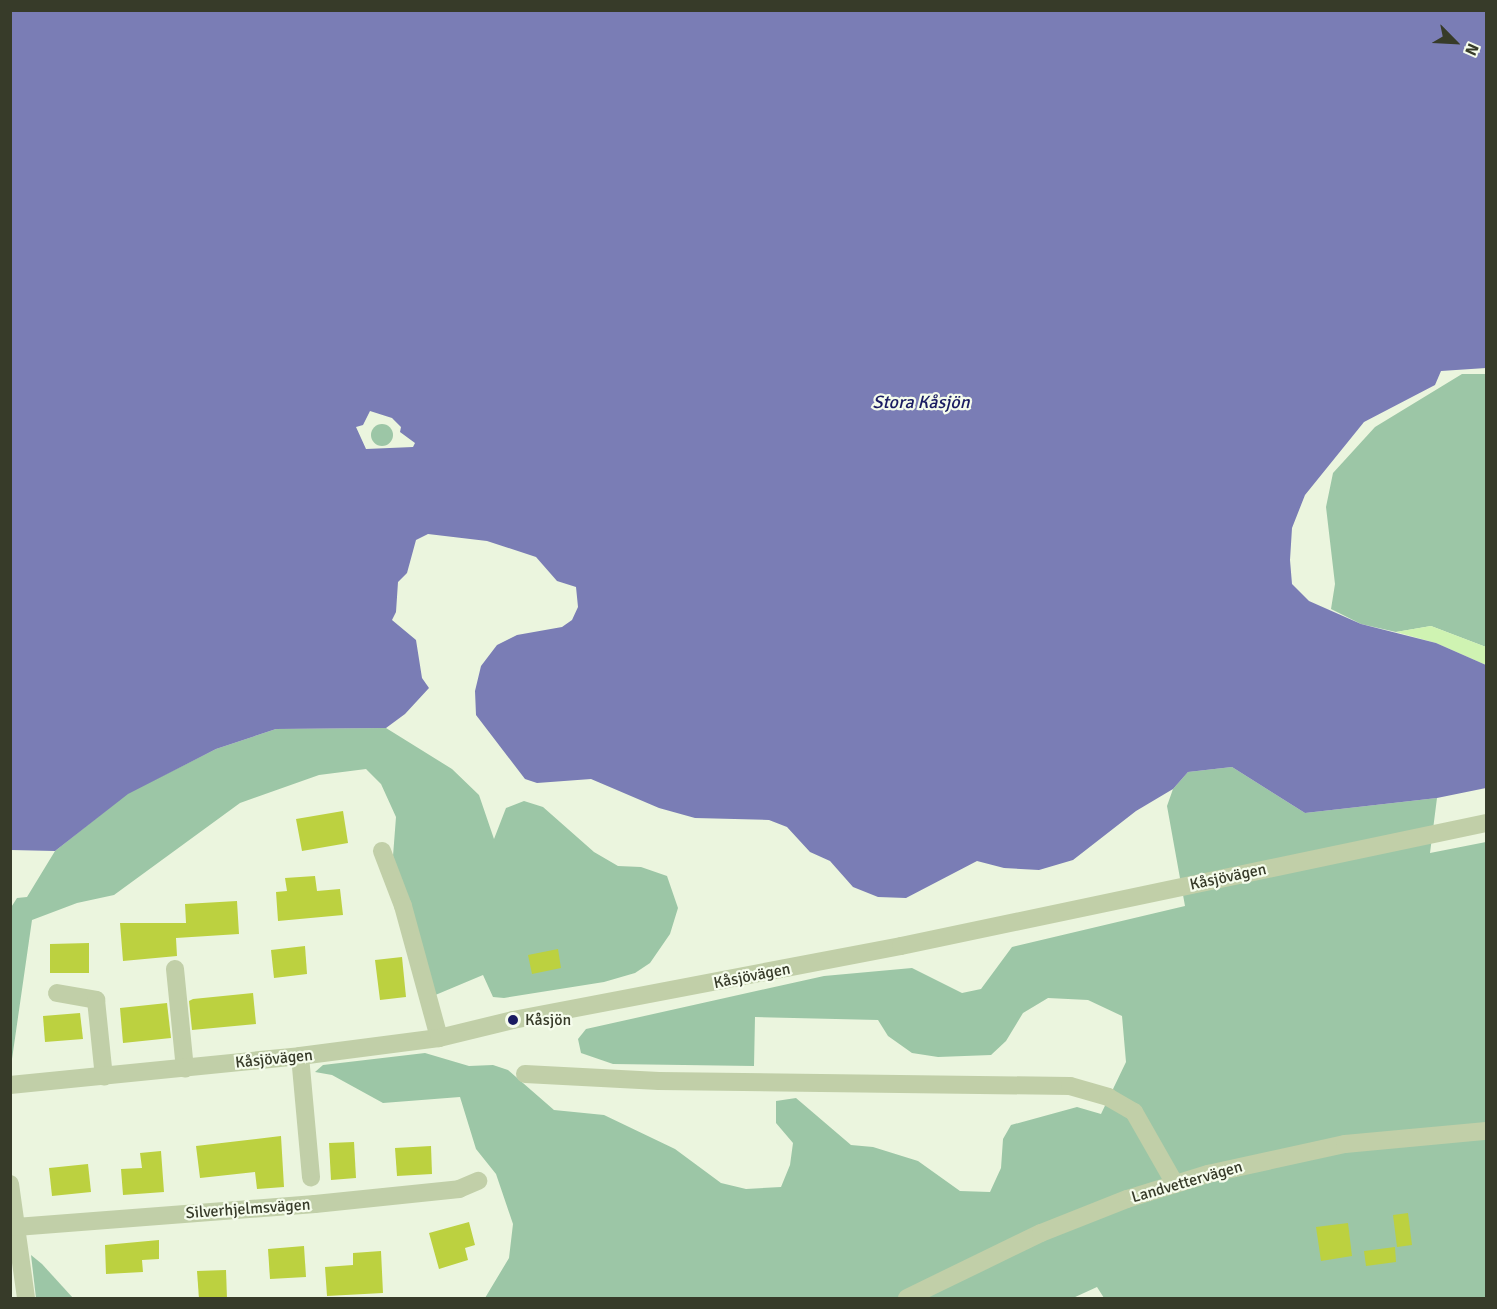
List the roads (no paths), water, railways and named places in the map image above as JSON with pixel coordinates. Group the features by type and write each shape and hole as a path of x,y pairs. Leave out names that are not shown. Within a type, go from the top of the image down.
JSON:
{"street":[{"name":"Kåsjövägen","path":"10,1085 185,1069 439,1038 513,1020 901,946 1486,823"},
{"path":"382,851 403,906 439,1038"},
{"path":"175,969 185,1069"},
{"path":"57,993 96,1000 104,1077"},
{"path":"300,1056 311,1178"},
{"path":"525,1074 659,1081 1070,1086 1108,1097 1134,1112 1175,1184"},
{"name":"Landvettervägen","path":"907,1299 1041,1233 1175,1184 1345,1144 1486,1131"},
{"name":"Silverhjelmsvägen","path":"15,1227 315,1204 459,1189 478,1181"},
{"path":"10,1184 26,1299"}],"water":[{"name":"Stora Kåsjön","path":"10,11 1486,11 1486,368 1441,371 1435,385 1364,422 1305,495 1292,528 1290,560 1292,584 1309,601 1361,624 1436,643 1486,665 1486,788 1437,798 1305,813 1232,767 1188,772 1173,789 1136,811 1073,860 1039,870 1004,868 977,861 906,898 878,897 853,887 830,861 810,852 787,827 769,820 695,818 659,808 591,779 537,783 525,779 476,715 475,691 481,666 497,645 517,635 562,627 572,620 578,607 576,587 557,581 536,557 487,541 428,534 416,540 407,573 398,582 396,612 392,620 416,640 422,678 429,688 405,714 386,728 276,729 216,749 128,794 55,851 11,850","holes":["370,411 392,418 401,427 400,432 415,443 413,447 366,449 356,427 363,425"]}],"place":[{"name":"Kåsjön","path":"513,1020"}]}
